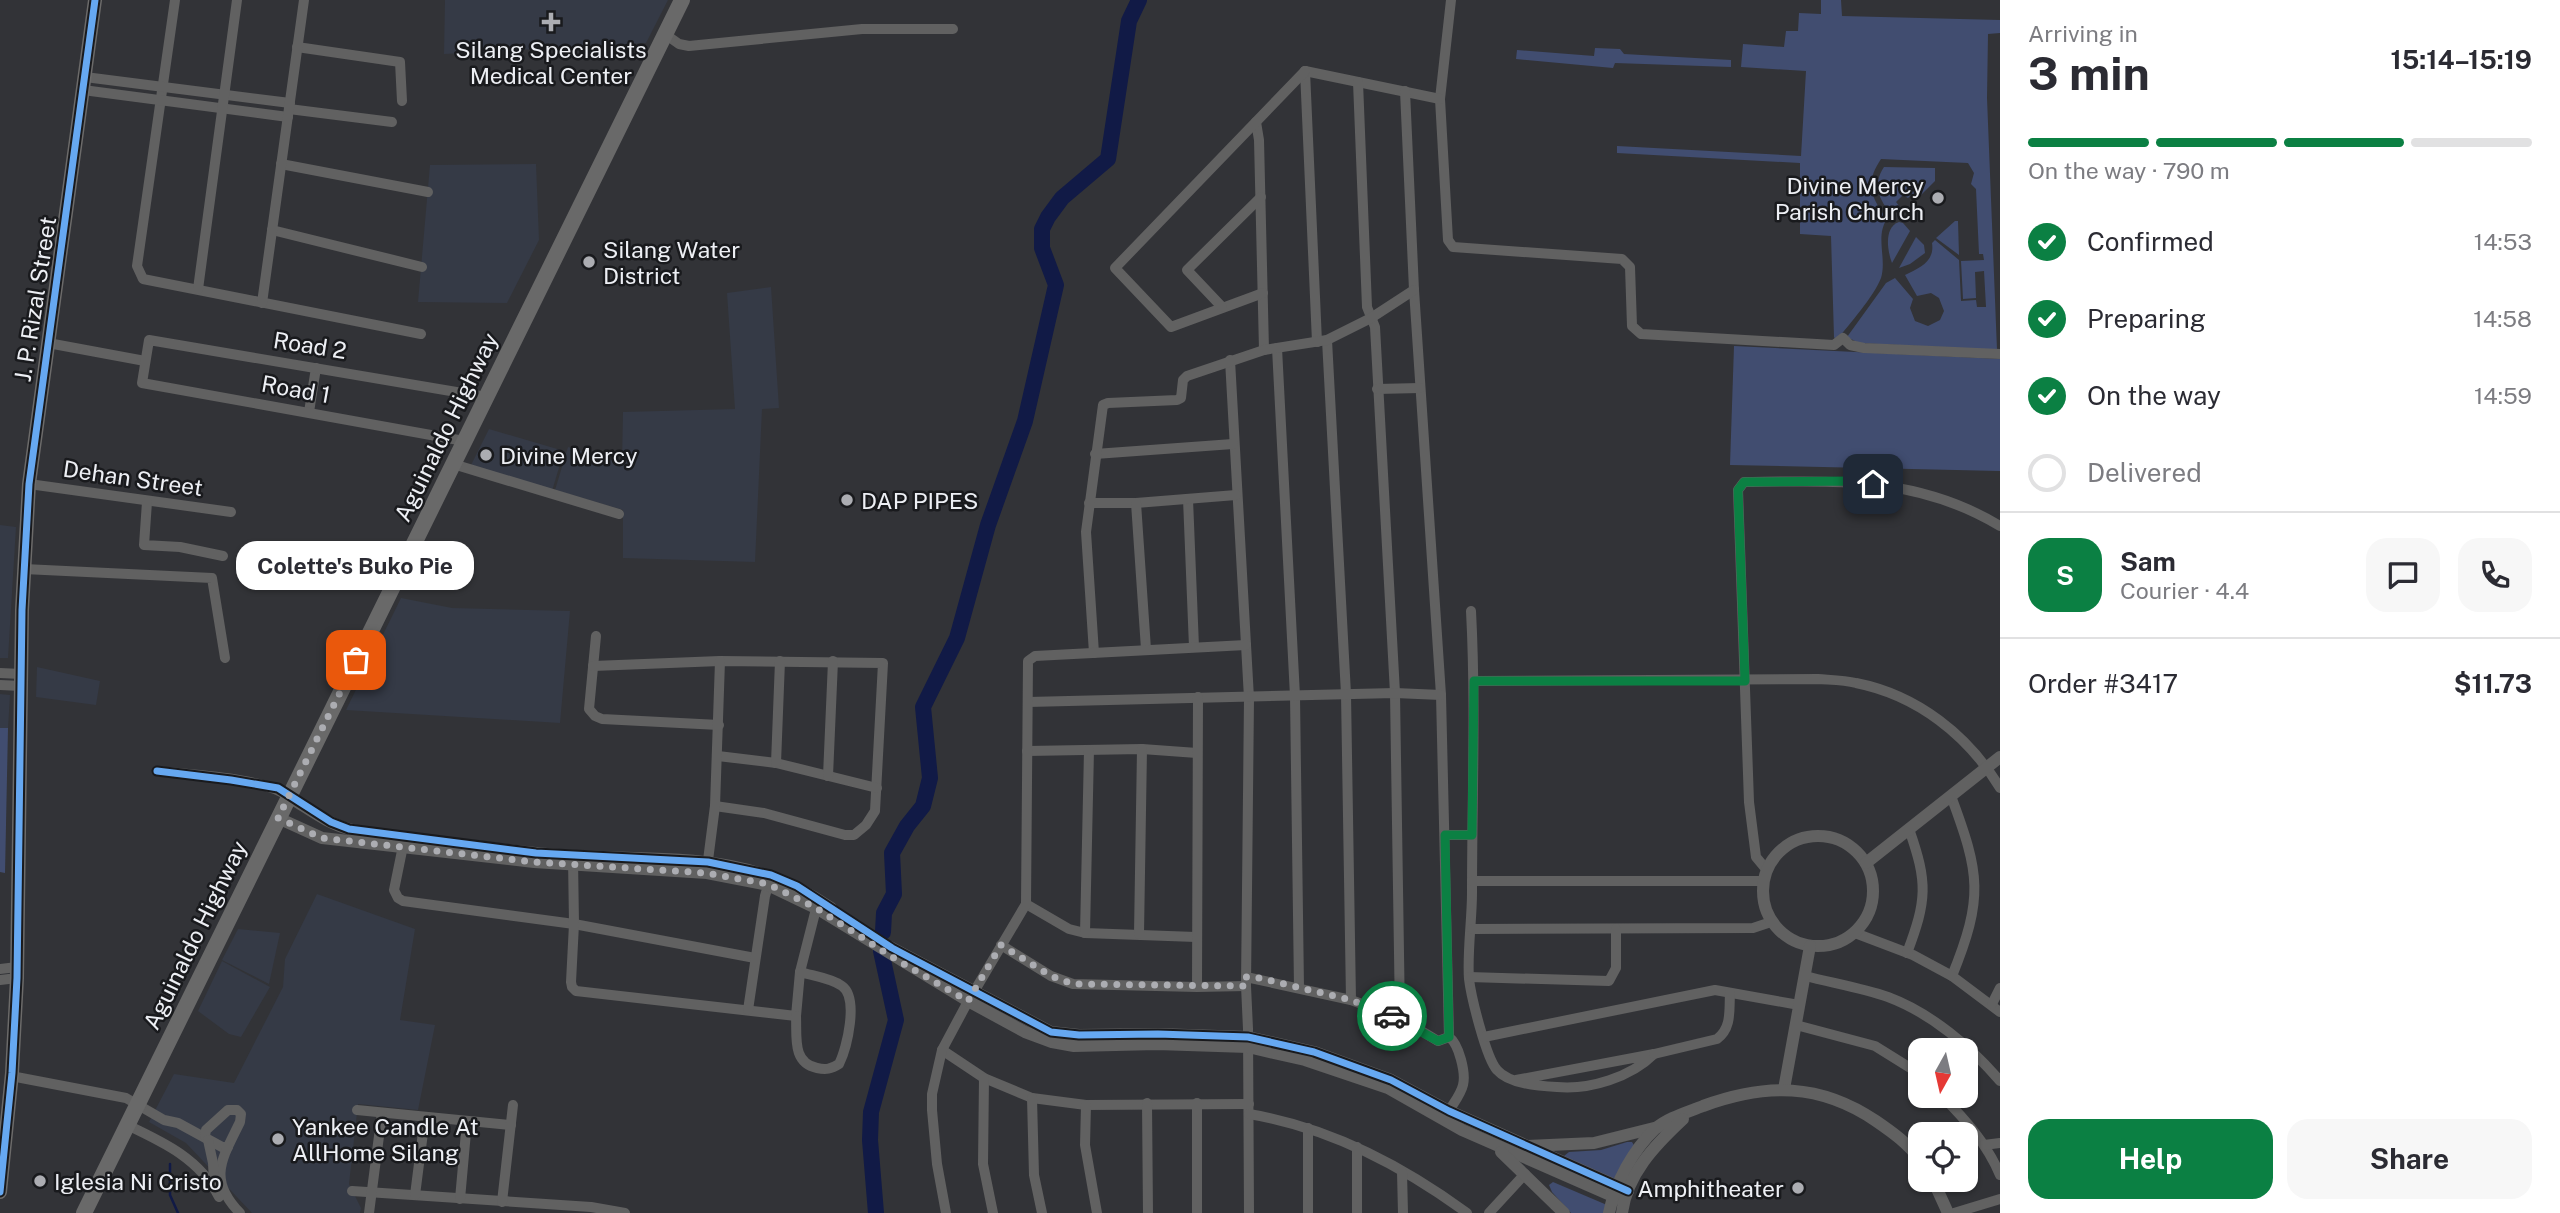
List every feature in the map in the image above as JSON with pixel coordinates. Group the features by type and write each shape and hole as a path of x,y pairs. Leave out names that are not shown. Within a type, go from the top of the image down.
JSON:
{"main road":[{"name":"J. P. Rizal Street","path":"0,1192 17,972 21,680 29,484 95,0"},
{"name":"Aguinaldo Highway","path":"84,1213 682,0"}],"street":[{"path":"175,0 137,266 143,278 421,334"},
{"path":"198,289 237,0"},
{"path":"262,303 304,0"},
{"path":"1451,0 1440,99 1448,240 1453,247 1622,259 1630,267 1632,326 1641,334 1834,345 1843,338 1850,345 1864,348 2000,354"},
{"path":"666,34 679,44 689,46 862,29 953,29"},
{"path":"297,47 400,61 402,101"},
{"path":"1305,71 1440,99"},
{"path":"1263,293 1171,327 1115,268 1305,71"},
{"path":"1305,71 1346,694 1351,1000"},
{"path":"1358,82 1367,307 1375,327 1395,693 1400,1018"},
{"path":"84,83 163,87 225,95 289,110"},
{"path":"84,83 161,100 223,108 289,110 392,122"},
{"path":"1405,91 1414,290 1441,695 1449,1037"},
{"path":"1256,122 1259,140 1264,350"},
{"path":"281,164 428,192"},
{"path":"1222,307 1186,270 1261,197"},
{"path":"272,230 422,267"},
{"path":"1094,653 1086,532 1103,405 1177,400 1183,393 1184,377 1264,350 1322,341 1371,318 1414,290"},
{"name":"Road 2","path":"145,361 149,340 486,397"},
{"path":"48,344 145,361"},
{"path":"1276,348 1295,696 1299,988"},
{"path":"1230,360 1249,698 1246,982 1249,1213"},
{"name":"Road 1","path":"145,361 142,383 464,441"},
{"path":"309,412 316,368"},
{"path":"1377,389 1420,388"},
{"path":"1095,454 1233,444"},
{"path":"453,464 619,514"},
{"path":"1765,875 1756,858 1751,816 1738,490 1744,482 1851,481 1917,490 1988,518 2000,526"},
{"name":"Dehan Street","path":"29,484 232,512"},
{"path":"1089,503 1136,503 1236,495"},
{"path":"1188,499 1194,647"},
{"path":"147,502 144,545 180,547 223,556"},
{"path":"1136,503 1146,649"},
{"path":"24,569 212,578 225,658"},
{"path":"1471,611 1474,681 1472,929 1469,977 1475,1010 1494,1067 1502,1075 1516,1080 1541,1086 1568,1088 1606,1080 1641,1066 1654,1054"},
{"path":"596,636 589,709 595,716 603,719 719,725"},
{"path":"946,1213 937,1164 932,1110 932,1094 942,1050 1026,904 1028,661 1035,656 1246,645"},
{"path":"593,666 720,661 883,663 875,811 866,825 854,835 845,835 764,813 715,806"},
{"path":"707,867 715,806 720,661"},
{"path":"776,763 780,661"},
{"path":"828,776 832,661"},
{"path":"0,673 21,680"},
{"path":"1474,681 1818,679 1855,682 1887,692 1928,712 1958,733 1987,767 2000,788"},
{"path":"0,685 21,680"},
{"path":"1028,702 1395,693 1441,695"},
{"path":"1197,987 1198,697"},
{"path":"1027,751 1142,749 1197,753"},
{"path":"1139,934 1142,749"},
{"path":"1085,933 1089,750"},
{"path":"718,756 776,763 877,788"},
{"path":"1866,863 2000,757"},
{"path":"157,771 231,779 278,788 289,797 349,829 404,843"},
{"path":"1951,796 1968,842 1974,867 1975,891 1967,940 1952,976"},
{"path":"278,818 322,838 404,843 573,861 707,867 769,880 817,904 890,951 971,996 1038,1027 1064,1034 1158,1034 1248,1042 1314,1052 1391,1080 1621,1197"},
{"path":"1907,953 1921,917 1923,889 1922,869 1909,829"},
{"path":"1445,835 1472,835"},
{"path":"1823,835 1840,840 1855,849 1866,863 1874,892 1865,921 1855,933 1834,944 1810,946 1788,938 1771,922 1762,895 1765,875 1776,854 1783,848 1806,836 1823,835"},
{"path":"404,843 394,890 403,901 574,924 755,958"},
{"path":"573,861 571,982 576,991 796,1016"},
{"path":"1472,881 1765,875"},
{"path":"748,1010 769,880"},
{"path":"800,972 842,986 847,992 849,1034 839,1064 831,1069 805,1065 798,1055 796,1016 800,972 817,904"},
{"path":"1026,904 1069,929 1085,933 1196,937"},
{"path":"1472,929 1753,928 1771,922"},
{"path":"1469,977 1609,981 1616,968 1616,929"},
{"path":"1855,933 1907,953 1952,976 1996,1008 2000,988"},
{"path":"1001,945 1051,976 1073,984 1197,987 1246,982 1299,988 1351,1000 1400,1018 1438,1041 1449,1037"},
{"path":"1784,1089 1810,946"},
{"path":"0,969 17,972"},
{"path":"0,980 17,972"},
{"path":"1805,976 1889,998 1926,1016 1961,1043 2000,1081"},
{"path":"1484,1037 1715,990 1799,1005"},
{"path":"1516,1080 1654,1054 1717,1039 1725,1033 1728,1024 1730,993"},
{"path":"1796,1025 1875,1046 1908,1067"},
{"path":"1449,1037 1456,1042 1459,1050 1464,1082 1449,1111"},
{"path":"1248,1042 1388,1088 1462,1130 1621,1197"},
{"path":"942,1050 984,1078 1032,1098 1086,1105 1197,1103 1249,1109 1357,1147 1448,1199 1467,1213"},
{"path":"8,1073 126,1098 164,1120 178,1123 222,1147 228,1147"},
{"path":"984,1078 983,1164 993,1213"},
{"path":"1524,1146 1594,1143 1658,1127 1693,1110 1742,1094 1784,1089 1837,1098 1893,1133 1908,1148"},
{"path":"1032,1098 1034,1165 1042,1213"},
{"path":"1147,1103 1148,1213"},
{"path":"1197,1103 1197,1213"},
{"path":"502,1202 513,1105"},
{"path":"1086,1105 1086,1145 1097,1213"},
{"path":"1954,1108 1984,1145 2000,1175"},
{"path":"214,1186 213,1163 206,1130 228,1110 237,1110 242,1118 228,1147 219,1182 227,1199 240,1213"},
{"path":"357,1110 511,1125"},
{"path":"1609,1213 1649,1154 1666,1134 1693,1110"},
{"path":"369,1213 382,1113"},
{"path":"415,1195 425,1117"},
{"path":"460,1199 467,1121"},
{"path":"127,1125 166,1143 184,1155 214,1186 222,1202 232,1213"},
{"path":"1621,1197 1641,1145 1658,1127"},
{"path":"1308,1128 1308,1213"},
{"path":"1493,1144 1564,1213"},
{"path":"1984,1145 1999,1144"},
{"path":"1357,1147 1357,1213"},
{"path":"1402,1172 1403,1213"},
{"path":"1489,1213 1525,1174"},
{"path":"352,1191 625,1213"},
{"path":"1938,1192 1948,1213"},
{"path":"1448,1199 1449,1213"},
{"path":"1954,1213 2000,1199"}],"shaded area":[{"name":"Silang Specialists Medical Center","path":"445,0 668,0 646,43 444,54"},
{"path":"1821,0 1841,0 1842,16 2000,20 2000,33 1988,34 1987,98 1997,350 1859,343 1847,337 1886,283 1895,278 1913,299 1910,308 1915,321 1928,326 1940,320 1944,311 1939,298 1931,293 1917,296 1905,275 1928,260 1935,240 1959,260 1961,301 1976,300 1977,307 1986,307 1984,271 1975,272 1976,298 1963,299 1961,261 1984,260 1983,254 1979,254 1976,189 1971,184 1974,173 1968,163 1881,159 1871,182 1873,196 1887,219 1881,240 1881,278 1867,302 1836,341 1831,236 1800,234 1800,163 1617,153 1617,146 1801,156 1806,71 1741,67 1743,44 1784,47 1786,31 1798,31 1799,13 1821,14"},
{"path":"1595,48 1620,49 1624,54 1731,60 1731,67 1615,63 1613,68 1516,59 1517,50 1594,56"},
{"path":"536,164 539,240 507,303 418,302 430,165"},
{"path":"1884,167 1935,168 1935,181 1916,200 1911,195 1908,198 1903,195 1896,202 1900,207 1892,215 1884,204 1878,186"},
{"path":"1958,221 1959,255 1936,238"},
{"path":"1899,222 1910,231 1892,263 1888,246 1889,234"},
{"path":"1916,237 1924,245 1925,253 1899,268"},
{"path":"771,287 779,408 762,409 755,562 623,558 623,510 555,490 568,447 622,463 623,412 735,409 727,293"},
{"path":"1734,346 2000,359 2000,471 1730,465"},
{"path":"489,429 564,451 552,491 470,467"},
{"path":"0,525 16,527 8,658 0,658"},
{"path":"401,598 452,608 570,611 560,723 346,710"},
{"path":"37,667 100,681 96,705 36,697"},
{"path":"0,694 10,695 8,728 0,728"},
{"path":"0,728 8,728 5,873 0,872"},
{"path":"317,894 415,929 400,1020 435,1025 418,1110 358,1104 349,1184 361,1208 360,1213 252,1213 186,1143 149,1122 174,1074 234,1083 283,987 285,959"},
{"path":"238,929 280,933 269,984 222,960"},
{"path":"222,961 270,987 241,1037 229,1034 198,1011"},
{"path":"1632,1142 1635,1147 1612,1182 1565,1161 1564,1156 1569,1152 1601,1150"},
{"path":"1553,1182 1607,1205 1606,1213 1571,1213 1552,1192 1549,1185"}],"waterway":[{"path":"883,932 884,913 894,894 892,853 907,826 923,806 930,778 923,707 957,638 988,525 1025,421 1056,285 1042,248 1042,229 1062,198 1108,159 1129,21 1139,0"},
{"path":"876,1213 870,1140 871,1112 896,1020 881,951"},
{"path":"170,1164 170,1195 178,1213"}],"cycle path":[{"path":"0,1192 12,1073 17,978 22,610 29,484 95,0"},
{"path":"157,771 278,788 331,822 349,829 536,853 708,862 771,875 797,886 892,948 1051,1032 1079,1035 1248,1037 1314,1052 1391,1080 1449,1111 1628,1191"}],"way so far":[{"path":"356,660 278,818 322,838 573,866 706,873 768,884 816,908 968,1001 1001,945 1051,976 1073,984 1246,986 1246,977 1255,977 1351,1000 1392,1016"}],"place":[{"name":"Silang Specialists Medical Center","path":"551,22"},
{"name":"Divine Mercy Parish Church","path":"1938,198"},
{"name":"Silang Water District","path":"589,262"},
{"name":"Divine Mercy","path":"486,455"},
{"name":"DAP PIPES","path":"847,500"},
{"name":"Colette's Buko Pie","path":"356,660"},
{"name":"Yankee Candle At AllHome Silang","path":"278,1139"},
{"name":"Iglesia Ni Cristo","path":"40,1181"},
{"name":"Amphitheater","path":"1798,1188"}],"route":[{"path":"1392,1016 1438,1041 1449,1037 1445,835 1472,835 1474,681 1745,681 1738,490 1744,482 1851,481 1873,484"}]}
